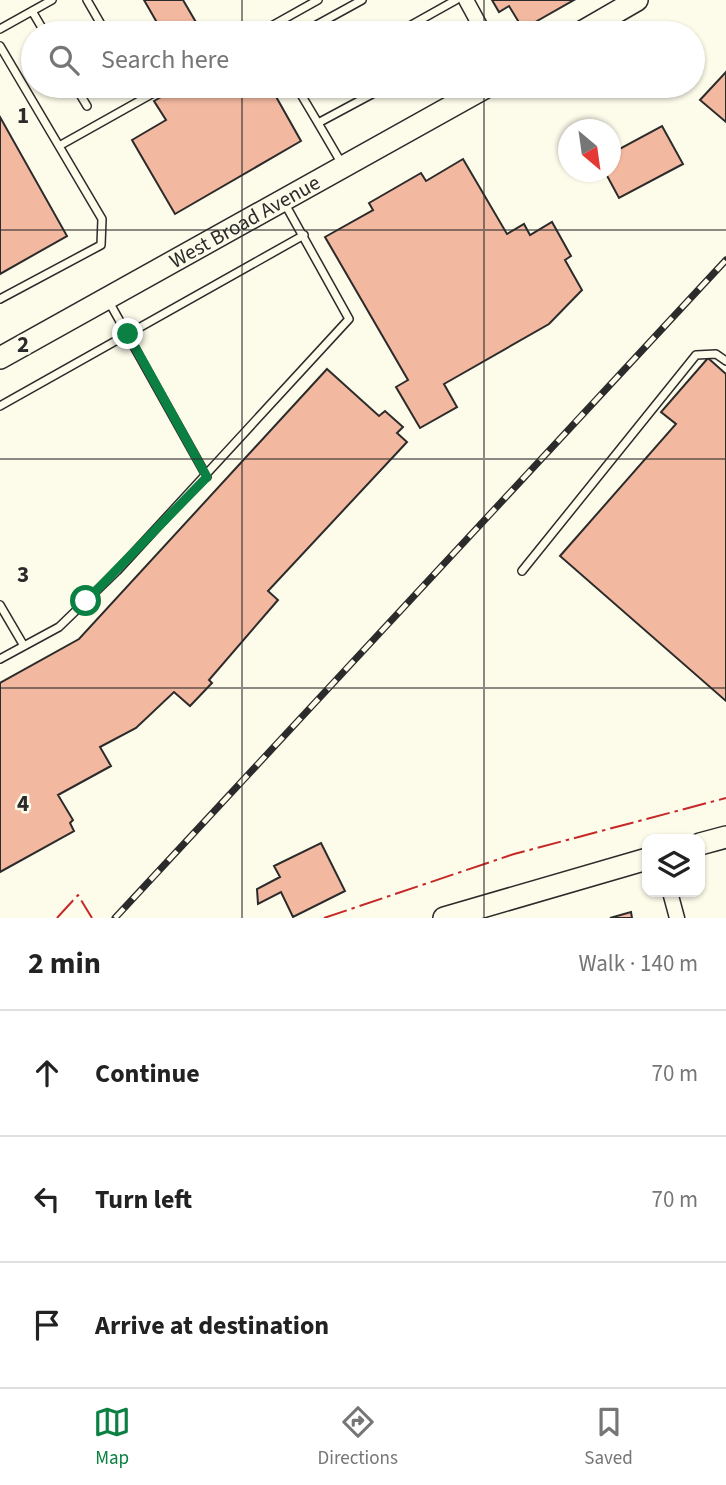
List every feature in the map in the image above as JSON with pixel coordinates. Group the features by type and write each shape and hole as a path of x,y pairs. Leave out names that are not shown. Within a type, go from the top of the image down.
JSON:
{"street":[{"path":"466,0 477,21"},
{"path":"598,21 624,3"},
{"name":"West Broad Avenue","path":"0,358 466,98"},
{"path":"705,842 726,836"},
{"path":"444,918 492,908 642,861"},
{"path":"671,897 677,918"}],"lane":[{"path":"0,29 52,0"},
{"path":"88,0 99,21"},
{"path":"280,21 318,0"},
{"path":"324,21 362,0"},
{"path":"418,21 456,0"},
{"path":"32,11 38,21"},
{"path":"0,46 21,82"},
{"path":"0,299 101,245 102,219 31,98"},
{"path":"82,98 87,106"},
{"path":"59,146 145,98"},
{"path":"305,98 343,166"},
{"path":"318,123 365,98"},
{"path":"0,659 68,618 149,539 177,505 207,477 349,319 283,200"},
{"path":"0,406 304,235"},
{"path":"106,298 207,477"},
{"path":"522,571 696,355 716,354 726,361"},
{"path":"0,605 24,646"}],"building":[{"path":"144,0 183,0 195,21 156,21"},
{"path":"492,0 574,0 537,21 518,21 509,6 499,12"},
{"path":"726,72 726,122 700,100 705,98 705,95"},
{"path":"159,98 277,98 301,141 175,214 132,140 166,120 154,101"},
{"path":"0,117 67,236 0,274"},
{"path":"662,126 683,164 619,198 610,182 621,182 621,148"},
{"path":"463,159 507,234 524,224 530,235 552,222 571,256 565,260 582,290 549,324 444,384 457,407 420,428 396,387 408,380 325,237 373,210 369,203 421,173 426,181"},
{"path":"708,358 726,374 726,701 560,556 676,424 661,412"},
{"path":"327,369 379,416 385,411 403,427 397,433 407,442 268,591 278,600 209,680 212,683 190,706 174,692 136,728 100,747 111,766 58,795 73,820 70,823 74,831 0,872 0,683 79,639"},
{"path":"321,843 345,891 293,917 281,892 258,904 257,889 280,877 274,866"},
{"path":"631,912 632,918 610,918"}],"railway":[{"path":"115,918 726,260"}],"power":[{"path":"324,918 514,854 726,798"},
{"path":"57,918 78,895 92,918"}],"route":[{"path":"86,601 207,477 128,334"}]}
